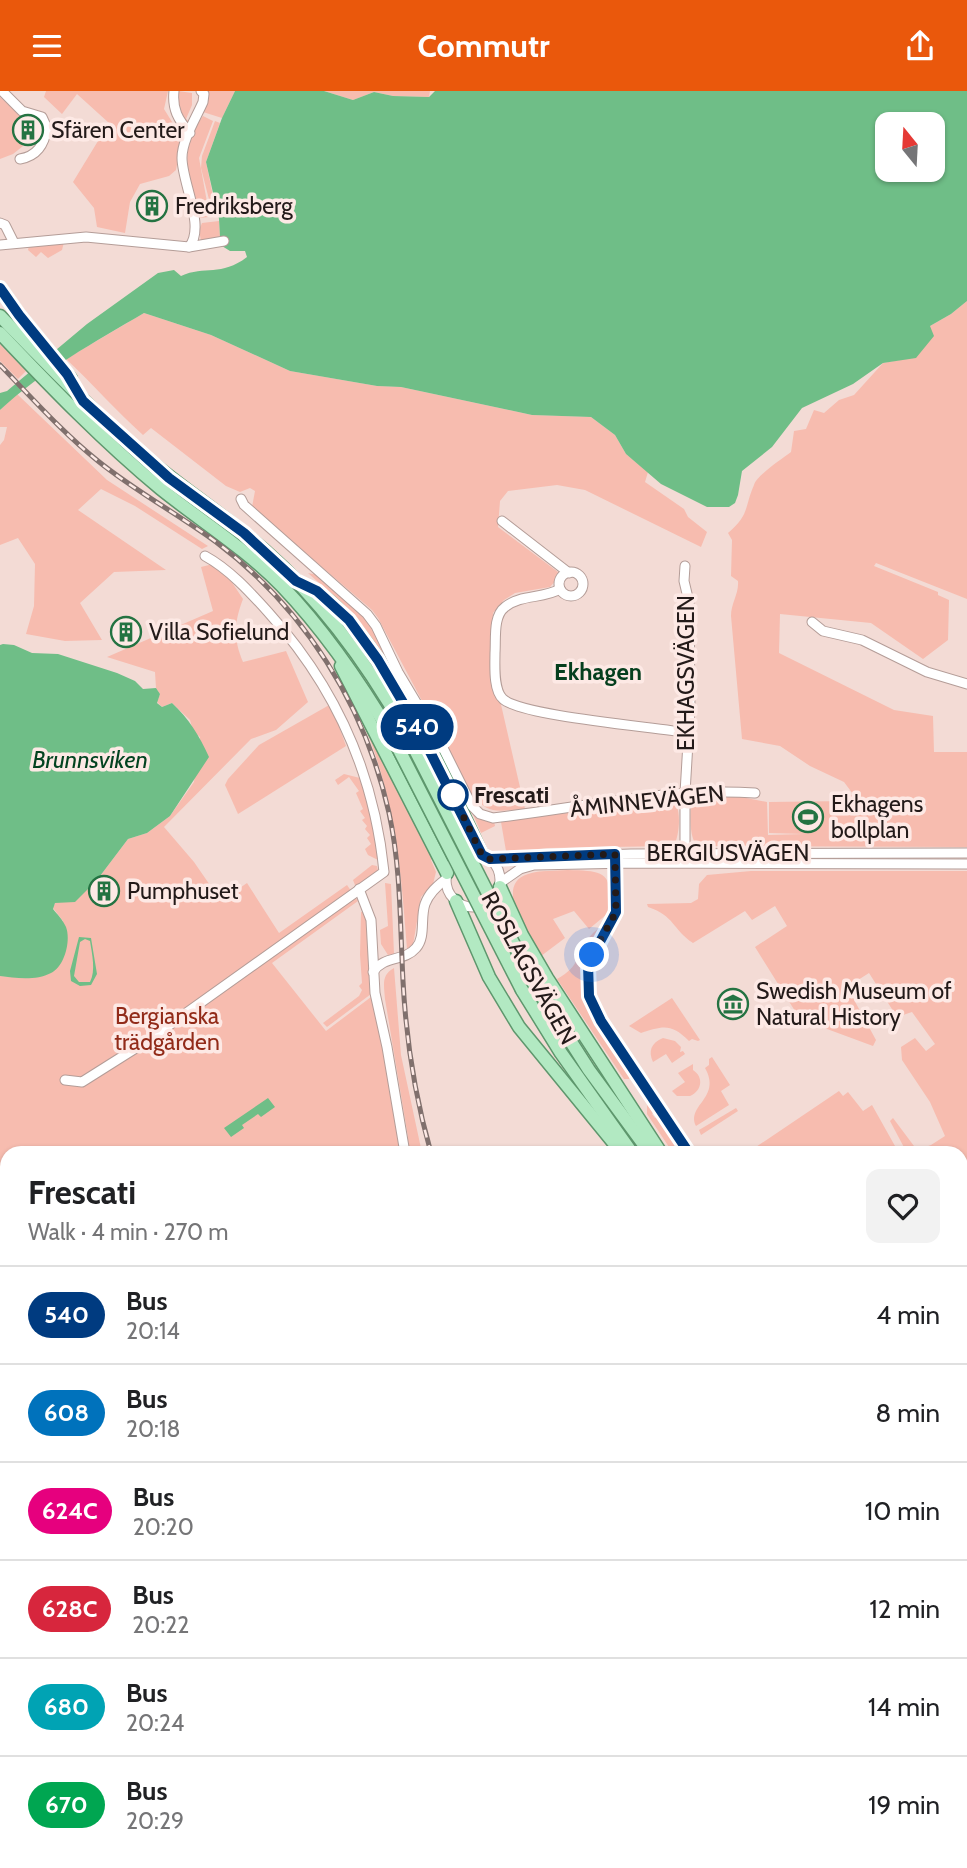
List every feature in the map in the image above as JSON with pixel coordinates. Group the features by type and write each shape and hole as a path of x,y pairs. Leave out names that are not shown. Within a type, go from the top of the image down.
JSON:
{"main road":[{"path":"0,288 32,350 60,380"},
{"name":"ROSLAGSVÄGEN","path":"0,316 60,380 119,453 240,548 279,583 330,640 357,677 392,736 522,990 561,1053 627,1146"},
{"name":"ROSLAGSVÄGEN","path":"0,333 32,350"},
{"name":"ROSLAGSVÄGEN","path":"60,380 141,454 244,533 322,608 354,649 405,730 534,984 589,1070 645,1146"},
{"path":"296,581 317,591 331,603 349,620 371,650 418,728 486,857"},
{"path":"330,640 446,876"},
{"path":"500,885 522,935 547,978 656,1146"},
{"path":"454,900 489,977 519,1027 616,1146"}],"street":[{"path":"2,91 22,111 42,117 47,128 39,151 32,157 20,159"},
{"path":"174,91 172,103 179,121 190,133"},
{"path":"189,247 196,234 182,155 203,102 204,94 201,91"},
{"path":"0,223 5,225 14,243"},
{"path":"0,245 97,237 189,247 224,241"},
{"name":"ÅMINNEVÄGEN","path":"241,499 244,505 367,614 441,744 472,806 480,814 494,818 722,790 755,793"},
{"path":"502,521 569,573 580,576 583,582 582,590 571,596 560,589"},
{"path":"65,1080 82,1082 147,1041 384,872 369,787 338,709 278,623 217,563 205,555"},
{"name":"EKHAGSVÄGEN","path":"685,566 684,580 689,602 690,709 685,793 685,858"},
{"path":"560,589 561,579 569,573"},
{"path":"560,589 551,594 515,600 500,611 495,658 497,691 501,697 514,705 559,715 688,733"},
{"path":"812,622 823,631 862,640 927,672 967,684"},
{"path":"373,972 378,964 408,954 417,947 421,938 424,906 430,895 434,888 446,876 451,864 459,857 472,853 486,857 498,870 500,885 493,899 482,906 468,907 454,900 430,895"},
{"name":"BERGIUSVÄGEN","path":"486,857 615,859 967,853"},
{"name":"BERGIUSVÄGEN","path":"685,858 967,864"},
{"path":"615,859 616,912 588,964 589,996 601,1021 684,1146"},
{"name":"BERGIUSVÄGEN","path":"500,885 520,869 534,865 615,859"},
{"path":"446,876 447,889 454,900"},
{"path":"359,890 371,920 375,993 404,1146"},
{"path":"372,952 377,958 387,959"}],"green space":[{"path":"46,91 168,91 164,109 182,138 176,170 169,176 140,184 130,202 125,233 97,227 94,208 73,182 109,123 77,94 62,114 44,97"},
{"path":"178,91 192,93 192,105 186,119 191,123 184,121 180,114"},
{"path":"205,91 235,91 222,118 203,112 207,98"},
{"path":"324,91 430,91 429,97 393,96 374,92 353,100"},
{"path":"0,97 23,118 16,129 23,146 0,159"},
{"path":"203,116 213,121 199,158 209,213 208,217 200,218 187,165 190,140"},
{"path":"215,121 220,123 206,162 217,215 213,215 201,168 202,156"},
{"path":"219,221 220,237 201,241 199,230 202,223"},
{"path":"64,242 62,250 48,258 41,252 36,257 28,250 29,246"},
{"path":"967,301 967,599 876,563 874,566 938,592 938,595 949,600 948,640 923,659 871,623 780,614 779,653 894,710 933,716 934,752 967,752 967,847 697,846 691,830 691,798 726,794 767,802 768,835 805,834 769,833 769,802 846,801 853,794 844,782 810,766 780,746 742,739 731,616 738,581 731,576 732,540 728,533 743,516 756,481 791,452 794,431 806,429 814,410 824,413 839,400 854,395 883,363 916,357 930,326"},
{"path":"144,313 211,335 290,371 377,386 401,387 532,415 591,417 615,435 626,454 648,472 645,482 684,509 688,517 707,532 701,547 585,490 557,485 508,491 500,501 498,527 558,572 557,579 550,587 515,593 504,600 493,613 491,661 525,809 496,811 484,806 472,795 378,618 252,507 255,491 250,488 240,492 226,486 151,428 143,435 66,359"},
{"path":"0,344 26,371 18,379 0,361"},
{"path":"17,394 107,480 208,546 202,549 135,506 101,489 78,510 166,570 114,572 80,603 102,640 65,641 26,634 34,606 35,564 18,538 0,545 0,445 7,427 0,427 0,410"},
{"name":"Bergianska trädgården","path":"213,564 229,578 243,599 236,631 243,662 286,651 308,702 276,730 251,739 164,827 194,862 221,901 247,883 279,933 347,885 358,901 272,963 326,1031 371,997 400,1132 408,1137 384,989 385,977 394,968 401,1055 420,1146 0,1146 0,976 28,978 63,921 53,908 55,903 97,880 128,839 147,833 170,816 194,782 200,737 193,731 190,720 172,703 162,707 157,702 160,694 156,688 155,672 107,657 213,611 201,567"},
{"path":"308,573 318,575 368,621 383,647 394,678 337,599"},
{"path":"331,704 346,746 238,814 225,785 228,779 259,745"},
{"path":"369,730 434,857 431,860 436,872 433,884 421,897 413,945 407,949 396,839 385,786 367,732"},
{"path":"344,774 364,779 372,812 378,860 368,855 365,849 371,844 367,838 370,835 365,829 367,826 362,820 365,818 360,811 363,809 356,793 359,791 349,777 338,785 335,780"},
{"path":"669,802 676,804 679,819 675,844 671,846 506,851 501,822 503,820"},
{"path":"472,812 480,819 494,821 495,826 481,833"},
{"path":"372,865 377,866 378,871 355,885 353,880"},
{"path":"591,871 604,877 609,890 607,914 589,929 574,911 553,919 565,938 541,956 517,912 513,889 518,880 528,874"},
{"path":"751,871 967,871 967,1146 928,1146 945,1136 930,1102 902,1060 901,1047 915,1038 926,1051 935,1044 912,1012 897,1017 869,973 847,987 876,1040 873,1046 800,1019 755,947 787,926 775,906 752,920 745,911 693,943 663,914 648,907 647,904 691,903 698,899 699,884 707,875"},
{"path":"385,883 391,884 394,954 388,955 381,944 380,930 388,926"},
{"path":"361,912 366,912 368,922 371,994 327,1027 323,1023 359,996 362,990 359,986 362,983"},
{"path":"605,923 583,961 583,990 596,1021 631,1075 629,1079 624,1079 557,979 570,969 590,937"},
{"path":"672,998 700,1040 689,1041 672,1029 655,1029 641,1033 629,1026"},
{"path":"663,1038 675,1041 681,1047 680,1052 685,1054 672,1063 666,1054 653,1062 652,1048"},
{"path":"712,1057 730,1085 721,1091 729,1105 696,1126 696,1112 709,1087 705,1068"},
{"path":"693,1064 693,1070 700,1080 697,1091 690,1096 677,1096 672,1091 685,1082 678,1073"},
{"path":"839,1091 843,1096 848,1092 863,1111 872,1105 895,1146 757,1146"},
{"path":"647,1105 654,1112 652,1114 655,1118 663,1121 680,1146 668,1146 647,1114"},
{"path":"736,1108 738,1111 701,1135 699,1130"},
{"path":"893,1118 914,1146 903,1146 890,1121"}],"water":[{"path":"235,91 324,91 353,100 374,92 393,96 429,97 435,91 967,91 967,301 930,326 934,336 916,358 883,363 853,384 802,408 772,447 742,471 738,495 735,503 729,507 707,507 661,484 626,454 615,435 591,417 532,415 401,387 377,386 290,371 211,335 144,313 52,369 0,410 0,393 7,391 87,324 158,273 174,270 181,276 221,269 247,257 245,251 230,251 222,246 227,244 225,237 220,237 219,219 206,162"},
{"name":"Brunnsviken","path":"0,645 14,645 32,653 58,654 117,673 135,681 143,689 156,688 160,694 157,703 162,707 172,703 178,709 193,728 209,757 170,816 147,833 128,839 97,880 75,902 55,903 53,909 66,927 66,952 56,970 45,976 32,978 0,976"},
{"path":"79,937 91,938 97,974 91,985 80,986 71,981 70,971","holes":["85,939 90,941 92,978 90,982 79,982 74,976 80,942"]},
{"path":"268,1098 275,1107 261,1117 258,1114 231,1137 224,1128"}],"railway":[{"path":"0,365 60,427 98,461 216,542 248,568 303,628 347,697 378,773 393,834 398,876 404,1003 416,1089 429,1146"}],"bus line":[{"name":"540","path":"0,288 67,374 83,401 169,478 244,533 296,581 317,591 349,620 378,660 418,728 482,855 490,859 615,854 616,912 588,964 589,996 601,1021 684,1146"}],"place":[{"name":"Sfären Center","path":"28,130"},
{"name":"Fredriksberg","path":"152,206"},
{"name":"Villa Sofielund","path":"126,632"},
{"name":"Frescati","path":"453,795"},
{"name":"Ekhagens bollplan","path":"808,817"},
{"name":"Pumphuset","path":"104,891"},
{"name":"Swedish Museum of Natural History","path":"733,1004"}],"district":[{"name":"Ekhagen","path":"598,672"}],"route":[{"path":"453,795 482,855 490,859 615,854 616,912 592,955"}]}
